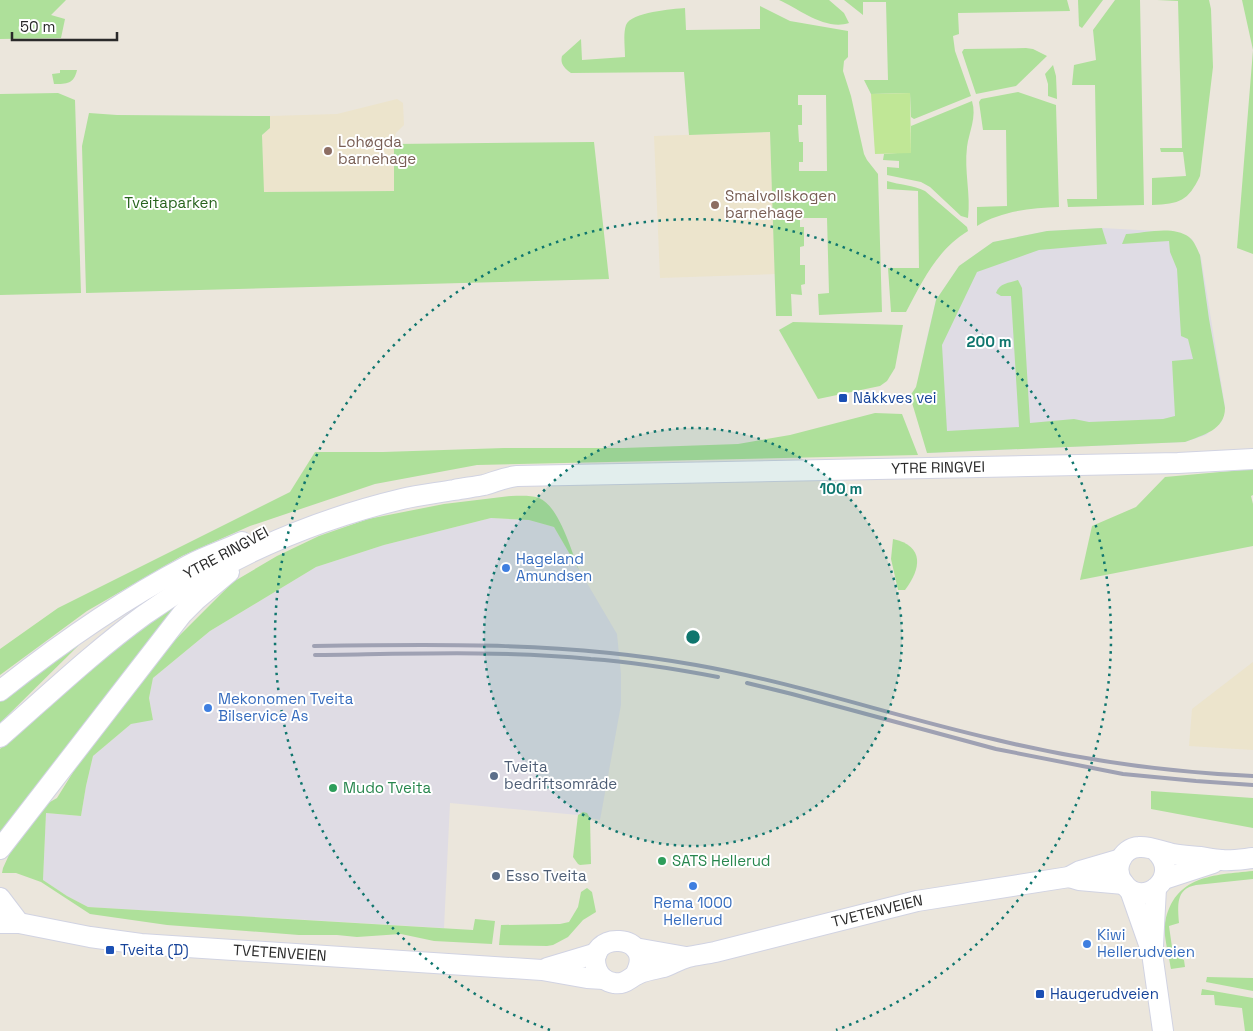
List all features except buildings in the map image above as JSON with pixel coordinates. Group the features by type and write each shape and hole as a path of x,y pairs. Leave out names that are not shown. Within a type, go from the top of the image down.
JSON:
{"main road":[{"name":"YTRE RINGVEI","path":"0,733 68,662 102,632 190,571 242,542 279,525 325,508 393,489 489,475 504,477 611,473 1168,463 1253,459"},
{"name":"YTRE RINGVEI","path":"0,738 95,654 145,614 216,569 290,535 346,515 393,502 486,484 504,477"},
{"path":"0,849 182,614 230,572 290,535"},
{"path":"0,691 82,629 148,588 191,564 242,542"},
{"name":"TVETENVEIEN","path":"0,914 9,923 90,938 140,944 542,970 604,979 615,984 621,984 632,979 635,975 688,957 715,952 917,901 996,887 1069,877 1080,871 1121,859 1127,852 1137,847 1148,847 1174,855 1222,860 1253,858"},
{"path":"1152,953 1160,883 1165,872 1163,860 1155,850"},
{"path":"1121,859 1118,869 1127,887 1152,953 1163,1031"},
{"name":"TVETENVEIEN","path":"1069,877 1127,887 1143,893 1160,883 1222,860"},
{"path":"0,898 9,923"},
{"name":"TVETENVEIEN","path":"542,970 597,953 603,945 615,940 626,941 635,948 688,957"},
{"path":"635,948 640,964 635,975"},
{"path":"597,953 597,970 604,979"}],"shaded area":[{"name":"Lohøgda barnehage","path":"397,99 403,103 404,125 394,138 395,191 263,192 262,135 270,128 270,116 337,114"},
{"name":"Smalvollskogen barnehage","path":"770,132 775,274 660,278 654,136"},
{"path":"1102,228 1176,232 1192,239 1201,257 1225,406 1222,421 1206,435 1185,442 930,453 924,350 936,300 959,266 993,242 1047,231"},
{"path":"491,518 529,520 554,527 617,634 621,674 621,705 600,820 590,818 589,815 583,812 578,815 450,803 444,928 88,907 43,880 46,813 81,816 93,756 131,724 153,719 149,698 153,678 210,631 316,567 384,545"},
{"path":"1253,662 1253,750 1189,746 1192,709"}],"green space":[{"path":"0,0 66,0 51,15 65,19 61,38 0,39"},
{"path":"779,0 829,0 844,13 849,23 840,25 822,22"},
{"path":"844,0 1067,0 1070,11 958,13 959,34 953,36 955,51 971,96 914,119 911,117 910,93 871,94 864,80 888,80 886,2 863,2 863,15"},
{"path":"1078,0 1103,0 1082,28 1079,26"},
{"path":"1115,0 1140,0 1144,205 1068,207 1067,199 1097,199 1095,85 1072,85 1074,65 1096,60 1093,30"},
{"path":"1157,0 1209,0 1213,67 1200,176 1191,191 1182,200 1170,204 1152,205 1152,178 1186,176 1183,152 1161,152 1160,148 1182,148 1178,1"},
{"path":"1242,0 1253,0 1253,50"},
{"path":"760,6 790,21 848,31 848,57 844,61 843,71 851,96 864,154 878,174 882,312 819,315 818,294 829,293 827,218 800,218 800,227 804,227 804,246 800,247 800,265 805,265 805,284 801,285 802,295 791,294 792,316 776,316 770,132 689,135 684,72 571,73 562,64 562,56 581,39 582,60 625,57 625,32 629,21 644,14 662,10 685,8 686,30 760,29","holes":["798,95 826,95 827,171 799,171 799,162 803,162 803,142 799,142 798,125 802,125 802,105 798,105"]},
{"path":"964,49 1033,49 1047,56 1016,86 976,94 962,52"},
{"path":"1253,50 1253,254 1237,248"},
{"path":"1053,65 1056,76 1057,99 1048,96 1048,84 1045,74"},
{"path":"60,70 77,70 72,81 54,84 52,74 60,73"},
{"path":"1018,92 1056,105 1059,207 1016,211 996,217 977,226 977,207 1007,206 1006,130 983,130 979,102 981,99"},
{"path":"58,93 75,100 81,293 0,295 0,94"},
{"path":"910,93 911,153 875,154 871,94"},
{"path":"972,101 974,113 966,156 969,201 968,218 961,216 930,187 921,182 887,175 887,167 899,168 899,161 883,160 884,154 911,152 911,126"},
{"name":"Tveitaparken","path":"89,113 117,115 270,116 270,128 262,135 264,192 394,191 394,144 594,142 609,279 86,293 82,146"},
{"path":"887,181 916,187 925,191 967,227 968,231 939,257 925,277 906,312 891,312 888,268 919,268 918,191 887,189"},
{"path":"1102,228 1107,244 1039,250 977,272 942,345 947,431 1019,427 1011,296 1001,296 996,293 1002,285 1018,280 1022,288 1030,423 1074,419 1089,422 1163,419 1175,416 1172,361 1193,359 1188,339 1181,336 1177,269 1170,252 1169,241 1122,244 1126,234 1159,231 1175,231 1189,237 1200,255 1225,408 1221,422 1212,431 1185,442 927,453 910,396 916,387 936,300 959,266 993,242 1047,231"},
{"path":"793,322 903,325 895,368 887,381 880,386 818,399 779,330"},
{"path":"875,413 902,414 918,455 477,465 375,484 250,526 182,556 87,611 0,675 0,649 58,608 290,492 315,452 504,448 623,448 738,444 790,435"},
{"path":"1253,469 1253,495 1251,496 1253,504 1253,546 1080,580 1092,526 1136,507 1165,477"},
{"path":"511,496 539,498 553,510 564,530 579,570 554,527 529,520 491,518 384,545 316,567 210,631 153,678 149,698 153,720 131,724 93,756 81,816 46,813 43,880 88,907 473,930 475,919 495,921 492,944 434,941 401,934 357,937 299,935 167,925 90,914 41,882 16,873 2,873 14,844 43,806 57,798 95,737 175,640 233,582 277,556 319,536 368,519 444,504"},
{"path":"893,539 911,547 917,559 914,574 905,590 898,590 891,559"},
{"path":"199,584 0,835 0,749 100,658"},
{"path":"80,641 78,646 0,723 0,700"},
{"path":"1151,791 1253,798 1253,828 1151,809"},
{"path":"583,812 587,813 590,818 591,864 580,865 573,857 578,815"},
{"path":"1253,871 1253,879 1196,885 1184,890 1178,905 1179,923 1169,926 1173,954 1184,960 1185,967 1171,969 1165,939 1165,923 1170,907 1177,895 1187,887 1198,880 1224,874"},
{"path":"587,888 592,892 596,912 583,920 568,937 547,946 499,945 501,925 560,924 569,922 578,907 581,892"},
{"path":"1207,977 1253,978 1253,991 1206,982"},
{"path":"1202,989 1253,998 1253,1031 1245,1031 1242,1008 1215,1005 1214,995 1201,995"}],"railway":[{"path":"314,646 506,646 554,648 649,657 734,672 956,730 1058,753 1155,768 1253,776"},
{"path":"315,655 522,654 607,660 718,677"},
{"path":"747,683 996,749 1123,774 1253,785"}],"place":[{"name":"Lohøgda barnehage","path":"328,151"},
{"name":"Smalvollskogen barnehage","path":"715,205"},
{"name":"Nåkkves vei","path":"843,398"},
{"name":"Hageland Amundsen","path":"506,568"},
{"name":"Mekonomen Tveita Bilservice As","path":"208,708"},
{"name":"Tveita bedriftsområde","path":"494,776"},
{"name":"Mudo Tveita","path":"333,788"},
{"name":"SATS Hellerud","path":"662,861"},
{"name":"Esso Tveita","path":"496,876"},
{"name":"Rema 1000 Hellerud","path":"693,886"},
{"name":"Kiwi Hellerudveien","path":"1087,944"},
{"name":"Tveita (D)","path":"110,950"},
{"name":"Haugerudveien","path":"1040,994"}]}
